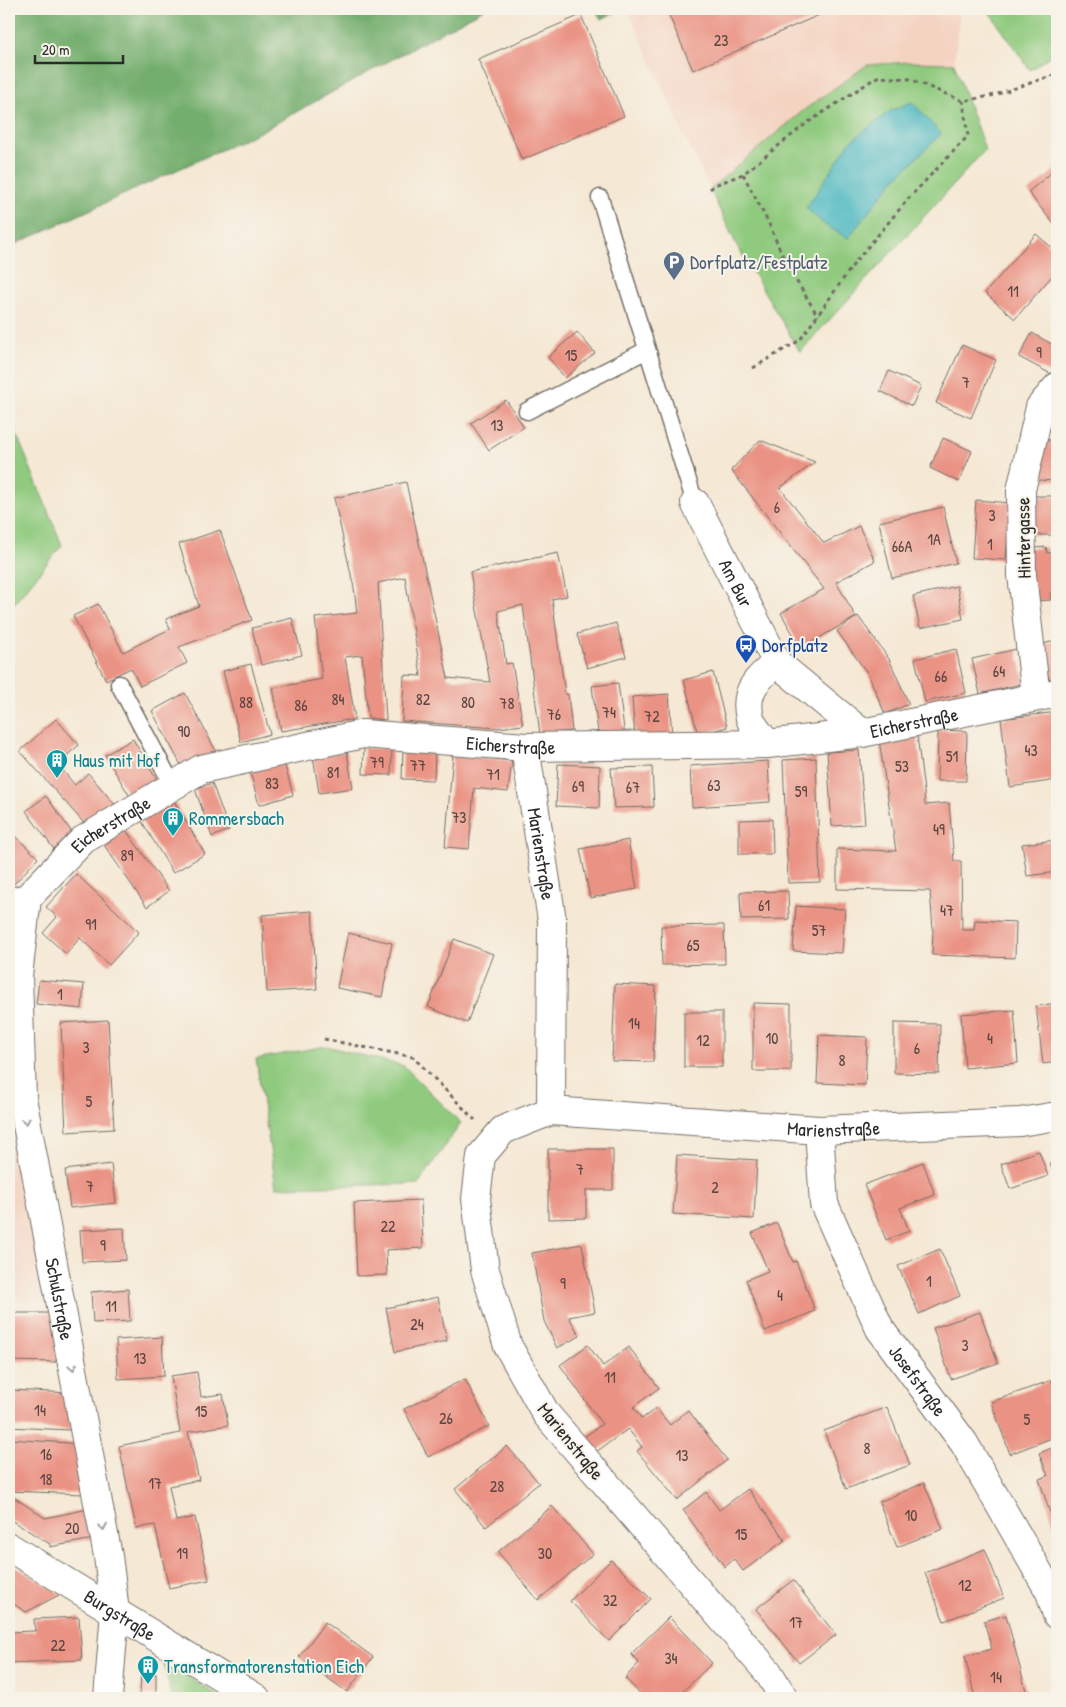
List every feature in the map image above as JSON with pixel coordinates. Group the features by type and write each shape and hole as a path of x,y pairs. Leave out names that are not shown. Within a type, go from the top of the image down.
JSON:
{"street":[{"name":"Hintergasse","path":"1046,695 1022,575 1021,490 1040,406 1057,387"},
{"name":"Am Bur","path":"695,503 777,663 862,733"},
{"path":"767,744 750,719 748,696 760,676 777,663"},
{"name":"Eicherstraße","path":"18,901 83,840 201,769 363,734 525,747 767,744 862,733 1046,695"},
{"name":"Marienstraße","path":"525,747 552,920 551,1111"},
{"name":"Schulstraße","path":"18,901 18,976 22,1098 107,1546 114,1611 108,1698"},
{"name":"Marienstraße","path":"784,1698 762,1665 546,1414 508,1346 485,1270 476,1199 481,1156 503,1130 551,1111 819,1130 1020,1122 1057,1116"},
{"name":"Josefstraße","path":"819,1130 824,1204 880,1329 964,1443 1050,1592 1057,1615"},
{"name":"Burgstraße","path":"9,1547 256,1698"}],"lane":[{"path":"600,198 695,503"},
{"path":"527,411 647,350"},
{"path":"119,684 173,786"}],"path":[{"path":"710,189 743,174 807,123 877,77 910,79 963,100 995,95 1057,74"},
{"path":"753,368 800,340 862,254 909,198 968,136 963,100"},
{"path":"743,174 769,224 786,264 818,316"},
{"path":"324,1039 413,1057 495,1140"}],"shaded area":[{"path":"628,9 960,9 954,63 910,62 867,65 804,110 710,189 681,129"},
{"path":"9,1127 15,1128 47,1302 9,1300"}],"green space":[{"path":"9,9 484,9 258,133 9,247"},
{"path":"595,9 624,9 601,19"},
{"path":"987,9 1057,9 1057,51 1030,70"},
{"path":"910,62 954,63 985,150 800,352 736,244 710,189 804,110 867,65"},
{"path":"9,416 62,545 9,610"},
{"path":"326,1046 404,1066 461,1123 418,1184 276,1187 256,1059"},
{"path":"163,1661 221,1698 172,1698"}],"water":[{"path":"912,102 941,134 893,181 848,238 825,225 806,208 850,142 890,111"}],"building":[{"path":"666,9 833,9 693,70"},
{"path":"581,15 624,116 522,160 478,59"},
{"path":"1057,168 1057,228 1028,192"},
{"path":"1036,234 1057,252 1057,270 1015,319 985,293"},
{"path":"577,332 595,353 565,378 548,357"},
{"path":"1032,333 1057,347 1057,364 1051,374 1019,357"},
{"path":"962,345 996,360 971,418 936,403"},
{"path":"889,371 921,386 912,406 880,391"},
{"path":"506,400 524,427 489,450 471,423"},
{"path":"943,438 972,451 959,482 930,468"},
{"path":"760,440 815,462 780,488 824,543 859,526 875,561 836,582 856,617 801,648 781,613 824,589 731,470"},
{"path":"1038,440 1057,440 1057,481 1037,480"},
{"path":"406,482 448,678 490,682 470,572 558,553 567,596 552,599 565,694 568,694 572,731 540,734 523,605 498,611 506,664 512,663 523,725 498,728 402,721 404,675 421,676 405,577 378,583 386,720 368,718 362,655 345,657 355,719 281,731 273,688 322,679 315,618 357,613 354,588 334,498"},
{"path":"1028,496 1057,496 1057,535 1028,535"},
{"path":"976,500 1010,503 1006,560 972,558"},
{"path":"943,507 956,563 892,578 879,522"},
{"path":"220,530 252,620 179,647 187,663 140,686 131,668 106,680 73,616 98,604 123,652 170,629 166,619 199,606 179,544"},
{"path":"1046,547 1047,553 1057,552 1057,593 1050,593 1051,600 1031,601 1026,549"},
{"path":"957,586 963,619 920,628 913,596"},
{"path":"858,616 889,659 909,704 885,714 868,674 837,631"},
{"path":"292,618 302,655 261,665 252,628"},
{"path":"616,623 626,657 587,668 577,634"},
{"path":"1057,640 1057,680 1050,682 1040,645"},
{"path":"956,649 966,693 925,702 915,659"},
{"path":"1017,649 1025,683 980,694 972,659"},
{"path":"251,664 270,734 241,742 223,671"},
{"path":"713,672 727,727 698,735 684,680"},
{"path":"618,683 625,737 599,740 592,686"},
{"path":"185,693 216,751 183,769 152,711"},
{"path":"669,694 672,736 635,738 632,697"},
{"path":"1057,712 1057,780 1010,787 1001,719"},
{"name":"Haus mit Hof","path":"56,719 79,745 57,764 75,785 88,773 117,807 90,830 20,751"},
{"path":"938,730 967,731 966,781 937,781"},
{"path":"917,735 925,805 949,803 954,861 961,861 962,930 974,930 975,920 1016,922 1015,958 932,955 933,929 930,891 837,889 837,849 896,851 879,740"},
{"path":"133,739 159,784 132,800 105,755"},
{"path":"364,748 392,749 391,775 363,774"},
{"path":"403,749 435,751 434,780 402,779"},
{"path":"859,750 865,824 832,826 827,752"},
{"path":"347,752 353,788 319,793 313,756"},
{"path":"453,754 512,761 508,792 474,788 469,849 445,847"},
{"path":"816,758 820,882 788,883 783,760"},
{"path":"768,761 770,802 692,807 690,766"},
{"path":"284,762 293,795 259,805 250,772"},
{"path":"558,764 600,766 599,808 556,806"},
{"path":"652,767 654,807 614,808 611,768"},
{"path":"212,783 229,830 212,837 195,789"},
{"path":"46,796 76,838 56,852 26,811"},
{"name":"Rommersbach","path":"174,801 205,854 173,873 141,820"},
{"path":"772,819 773,854 739,854 739,820"},
{"path":"126,830 169,891 147,907 104,845"},
{"path":"12,833 38,858 14,884 9,879 9,836"},
{"path":"628,840 637,889 590,898 580,849"},
{"path":"1057,840 1057,872 1027,876 1022,844"},
{"path":"76,874 139,932 109,965 80,938 66,954 43,933 57,917 46,907"},
{"path":"788,891 789,919 741,920 740,892"},
{"path":"796,906 845,909 842,953 793,951"},
{"path":"312,911 317,989 267,992 262,915"},
{"path":"724,925 725,964 662,965 661,926"},
{"path":"348,933 392,943 382,997 337,988"},
{"path":"454,939 493,954 467,1023 428,1007"},
{"path":"39,980 84,984 82,1009 36,1004"},
{"path":"615,984 656,986 653,1062 612,1061"},
{"path":"753,1003 791,1004 791,1071 753,1071"},
{"path":"1057,1003 1057,1062 1043,1064 1036,1006"},
{"path":"1014,1010 1018,1063 965,1068 961,1014"},
{"path":"684,1012 722,1012 722,1067 684,1067"},
{"path":"108,1020 114,1129 66,1132 61,1023"},
{"path":"894,1023 940,1024 939,1074 894,1073"},
{"path":"819,1035 867,1037 865,1085 817,1083"},
{"path":"548,1149 613,1149 613,1190 586,1190 586,1218 548,1219"},
{"path":"1039,1151 1048,1176 1010,1189 1001,1164"},
{"path":"677,1155 757,1160 754,1219 673,1214"},
{"path":"923,1162 935,1195 900,1208 909,1231 886,1240 864,1185"},
{"path":"1057,1162 1057,1181 1050,1164"},
{"path":"111,1164 116,1203 70,1208 65,1170"},
{"path":"421,1200 423,1248 386,1250 387,1275 357,1276 354,1203"},
{"path":"777,1223 793,1262 796,1261 815,1311 765,1331 746,1280 768,1271 752,1233"},
{"path":"124,1228 126,1260 82,1262 80,1230"},
{"path":"582,1244 595,1312 569,1317 580,1336 557,1348 544,1321 532,1253"},
{"path":"940,1249 960,1296 919,1314 898,1266"},
{"path":"128,1289 130,1321 93,1323 91,1292"},
{"path":"438,1297 447,1341 395,1352 386,1308"},
{"path":"980,1312 998,1363 951,1379 933,1328"},
{"path":"9,1313 57,1313 56,1362 9,1361"},
{"path":"162,1337 164,1376 118,1379 116,1340"},
{"path":"588,1345 603,1366 629,1347 659,1388 633,1407 642,1419 656,1408 670,1425 688,1410 727,1460 677,1500 637,1451 642,1447 628,1429 596,1452 584,1437 602,1424 560,1365"},
{"path":"197,1372 201,1397 223,1394 228,1425 188,1432 199,1480 169,1486 176,1521 195,1517 209,1580 169,1588 155,1525 136,1528 119,1446 180,1433 171,1376"},
{"path":"465,1379 489,1426 428,1457 404,1409"},
{"path":"1052,1380 1057,1395 1057,1436 1010,1454 991,1402"},
{"path":"9,1390 72,1393 70,1430 9,1427"},
{"path":"887,1407 910,1465 846,1489 824,1431"},
{"path":"9,1439 84,1444 83,1494 9,1491"},
{"path":"507,1446 539,1483 486,1527 455,1489"},
{"path":"1057,1446 1057,1534 1039,1479 1048,1476 1039,1453"},
{"path":"924,1483 943,1529 897,1547 879,1502"},
{"path":"748,1489 785,1540 743,1571 734,1559 725,1567 683,1510 706,1492 719,1510"},
{"path":"9,1494 45,1518 93,1508 99,1538 50,1547 50,1544 9,1519"},
{"path":"552,1506 593,1554 538,1600 498,1552"},
{"path":"985,1549 1004,1598 944,1621 925,1573"},
{"path":"611,1560 651,1599 609,1641 570,1601"},
{"path":"9,1563 61,1594 26,1612 9,1601"},
{"path":"793,1580 836,1635 799,1663 756,1609"},
{"path":"1006,1615 1028,1698 975,1698 965,1656 992,1649 984,1621"},
{"path":"79,1617 82,1660 9,1663 9,1632 35,1631 34,1619"},
{"path":"669,1617 712,1663 676,1698 644,1698 625,1678 639,1663 631,1654"},
{"path":"325,1622 373,1657 347,1692 299,1657"},
{"name":"Transformatorenstation Eich","path":"141,1673 156,1674 156,1696 140,1696"}],"place":[{"name":"Dorfplatz/Festplatz","path":"674,281"},
{"name":"Dorfplatz","path":"746,664"},
{"name":"Haus mit Hof","path":"57,779"},
{"name":"Rommersbach","path":"173,837"},
{"name":"Transformatorenstation Eich","path":"148,1685"}]}
